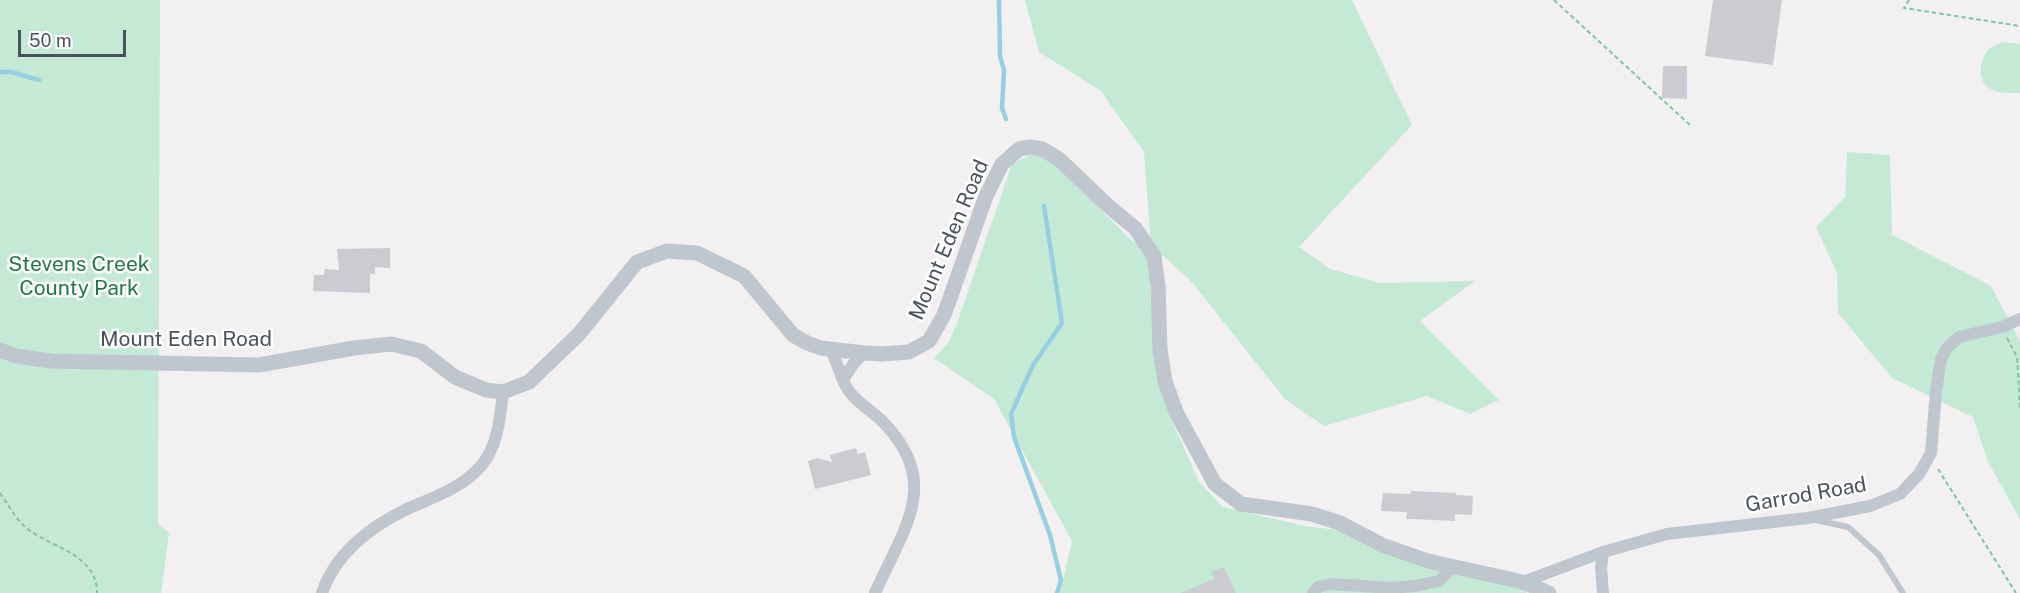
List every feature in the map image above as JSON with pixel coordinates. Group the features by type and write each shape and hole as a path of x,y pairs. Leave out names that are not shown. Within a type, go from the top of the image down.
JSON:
{"street":[{"name":"Mount Eden Road","path":"0,350 16,356 51,361 259,365 354,348 391,344 421,351 456,377 486,390 503,392 529,382 579,334 638,262 667,251 697,253 744,276 793,335 821,348 880,354 909,352 928,341 944,315 986,196 1002,164 1019,149 1030,147 1042,149 1059,159 1135,228 1154,256 1158,286 1160,350 1165,381 1176,412 1215,484 1241,504 1312,514 1340,523 1382,545 1428,561 1523,582 1549,593"},
{"name":"Garrod Road","path":"1523,582 1603,552 1667,534 1808,518 1870,506 1900,494 1919,474 1931,453 1936,392 1941,360 1947,348 1959,337 2002,327 2020,319"},
{"path":"831,349 850,395 882,421 900,440 910,459 915,478 914,498 909,517 875,593"},
{"path":"843,380 864,353"},
{"path":"322,593 334,568 362,536 406,509 435,498 460,483 481,466 492,448 499,427 503,392"},
{"path":"1603,552 1601,568 1603,593"},
{"path":"1313,593 1318,587 1332,584 1391,588 1415,586 1439,581 1454,566"}],"lane":[{"path":"1808,518 1848,527 1879,555 1903,593"}],"path":[{"path":"1554,0 1690,125"},
{"path":"1909,0 1904,8 2020,26"},
{"path":"2002,327 2017,357 2020,408"},
{"path":"1931,453 1940,474 2016,593"},
{"path":"0,493 25,527 87,563 98,593"}],"green space":[{"name":"Stevens Creek County Park","path":"0,0 160,0 158,524 169,533 161,593 0,593"},
{"path":"1025,0 1352,0 1412,125 1299,247 1330,269 1380,283 1475,281 1420,321 1499,400 1470,414 1427,396 1324,426 1285,399 1191,281 1151,245 1144,152 1101,91 1039,52"},
{"path":"2003,42 2020,44 2020,93 1994,91 1986,86 1981,76 1986,52"},
{"path":"1847,152 1890,155 1892,235 1991,286 2020,341 2020,519 1988,462 1973,417 1892,378 1838,313 1837,273 1816,227 1845,197"},
{"path":"1032,154 1051,160 1131,240 1151,249 1150,288 1153,343 1169,414 1199,482 1223,507 1305,526 1338,530 1519,586 1527,593 1060,593 1072,541 994,399 934,358 949,342 957,323 1012,164"}],"building":[{"path":"1713,0 1782,0 1773,65 1705,56"},
{"path":"1663,66 1687,66 1687,99 1662,98"},
{"path":"390,248 390,268 375,267 375,274 370,274 370,293 313,291 314,275 324,275 325,269 339,270 337,249"},
{"path":"856,448 858,454 865,452 871,475 815,489 808,461 817,458 832,462 830,455"},
{"path":"1411,491 1473,496 1472,515 1455,514 1455,521 1406,519 1407,512 1381,511 1383,493 1411,494"},
{"path":"1224,567 1236,593 1180,593 1214,579 1211,571"}],"waterway":[{"path":"999,0 1000,56 1004,70 1002,108 1006,119"},
{"path":"0,72 11,72 39,80"},
{"path":"1044,206 1062,323 1033,365 1011,414 1014,437 1050,535 1061,580 1057,593"}]}
